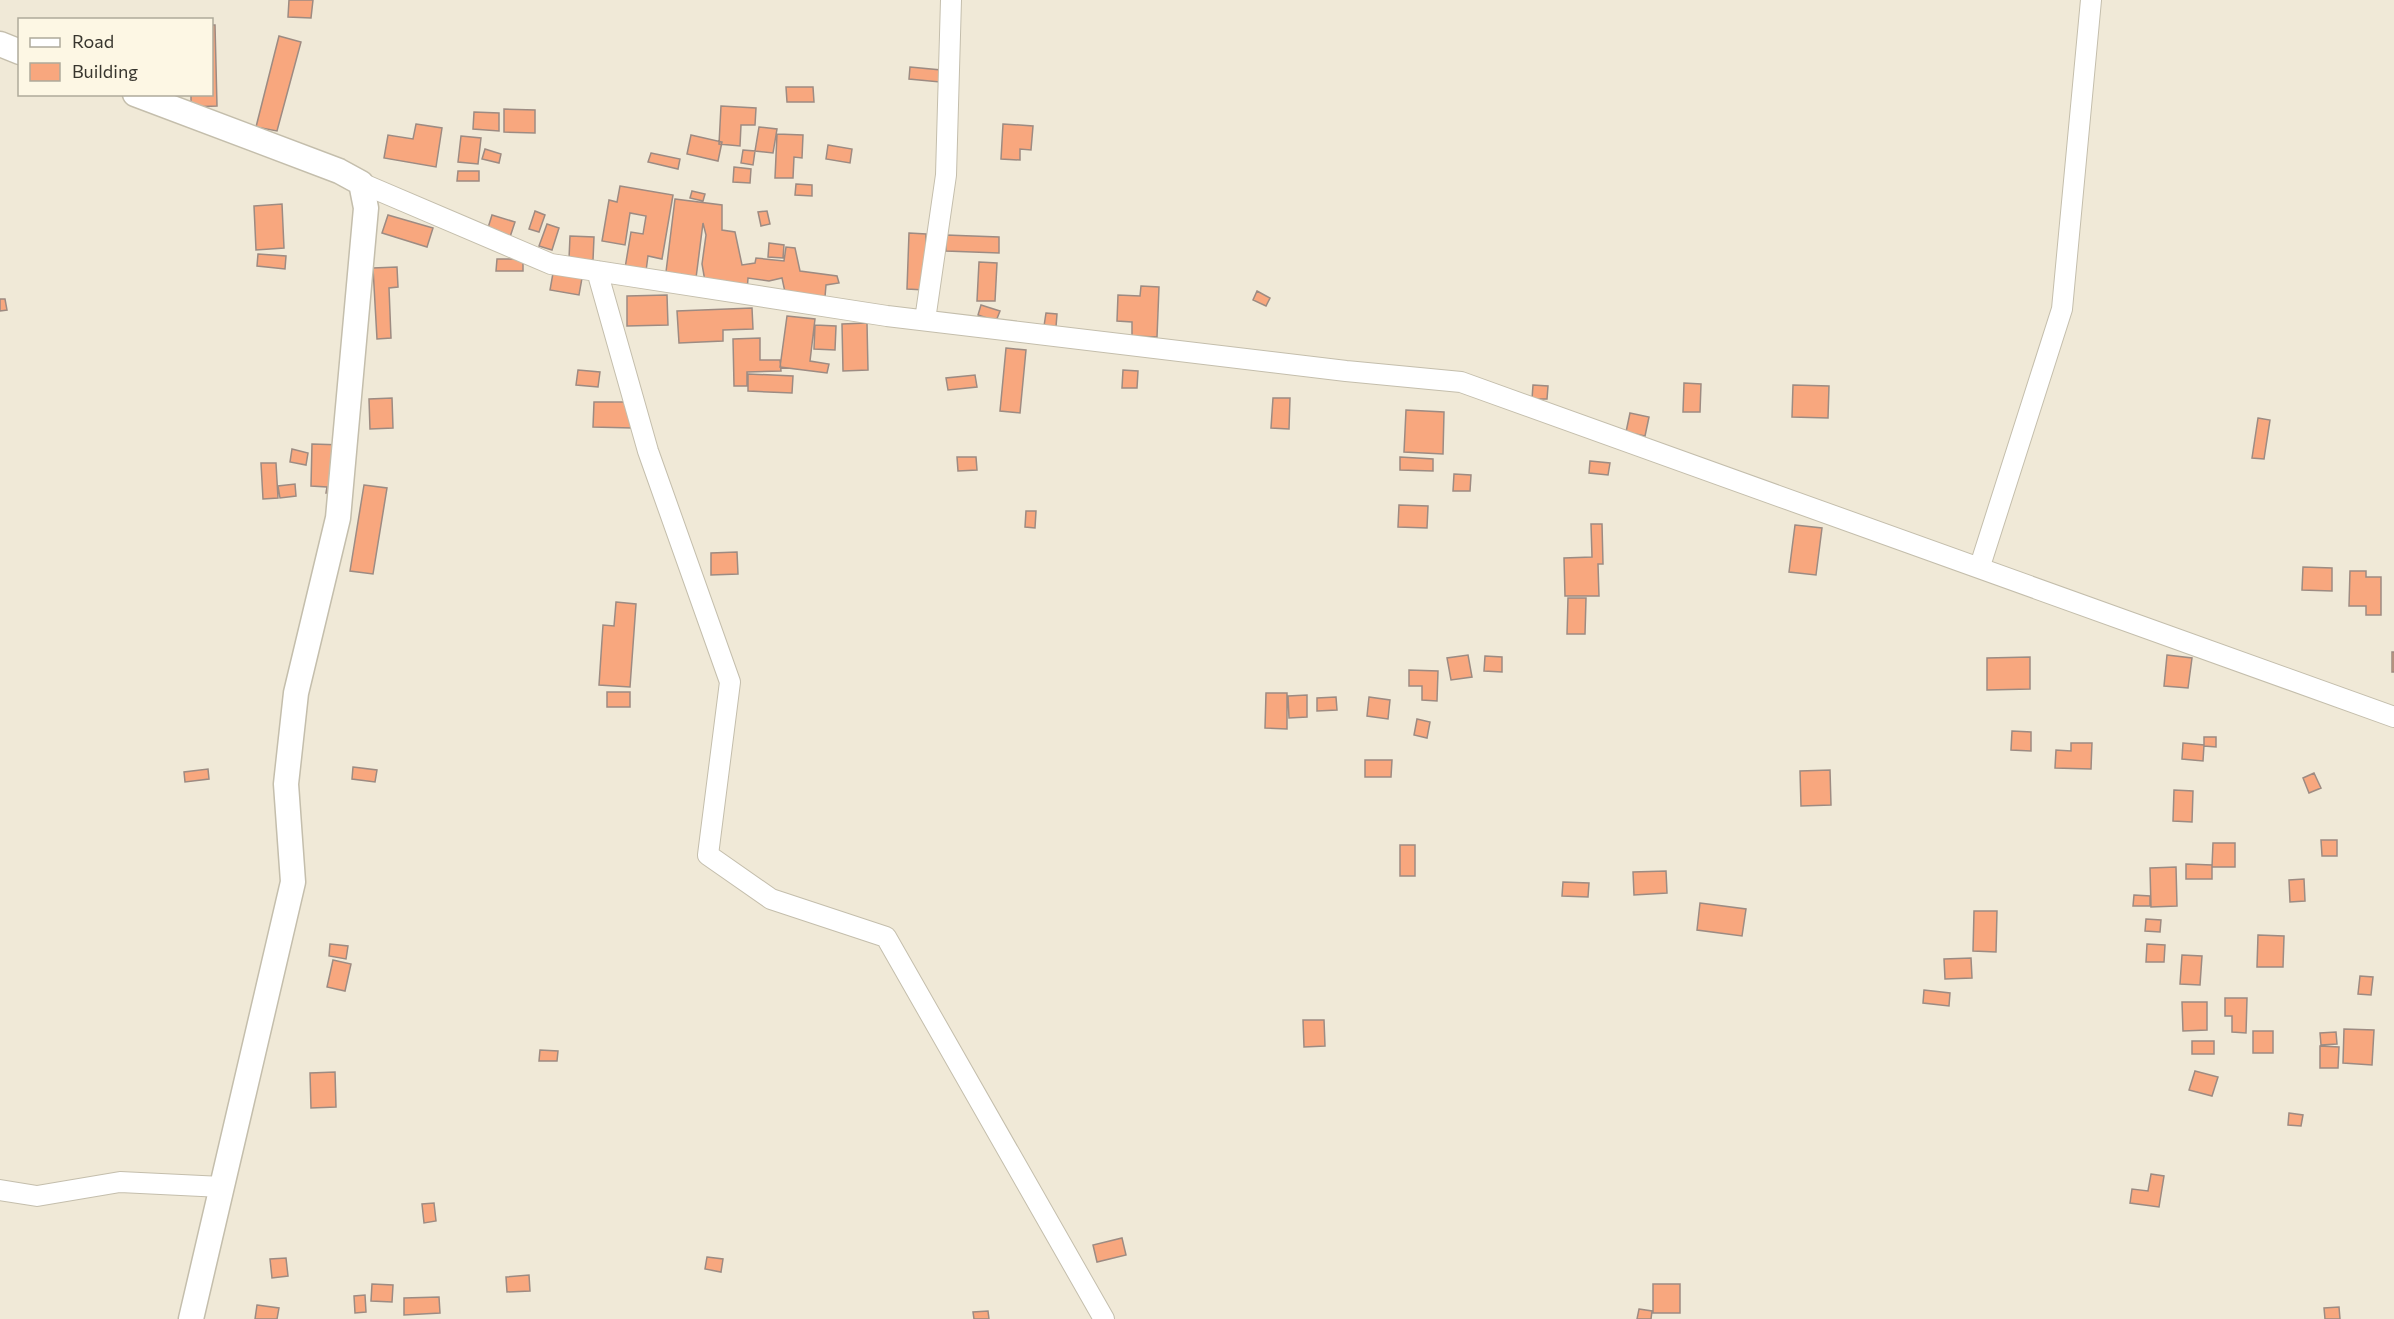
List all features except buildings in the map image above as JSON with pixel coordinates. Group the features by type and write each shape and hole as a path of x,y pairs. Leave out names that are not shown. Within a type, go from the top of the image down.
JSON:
{"street":[{"path":"925,320 946,175 951,0"},
{"path":"1980,566 2062,309 2091,0"},
{"path":"0,44 18,51"},
{"path":"140,96 339,171 361,183 551,264 925,320 1346,371 1461,382 1980,566 2394,717"},
{"path":"191,1319 293,882 286,784 296,693 338,518 366,208 361,183"},
{"path":"597,271 648,451 730,682 708,855 771,899 886,937 1104,1319"},
{"path":"0,1190 37,1196 120,1182 222,1187"}]}
